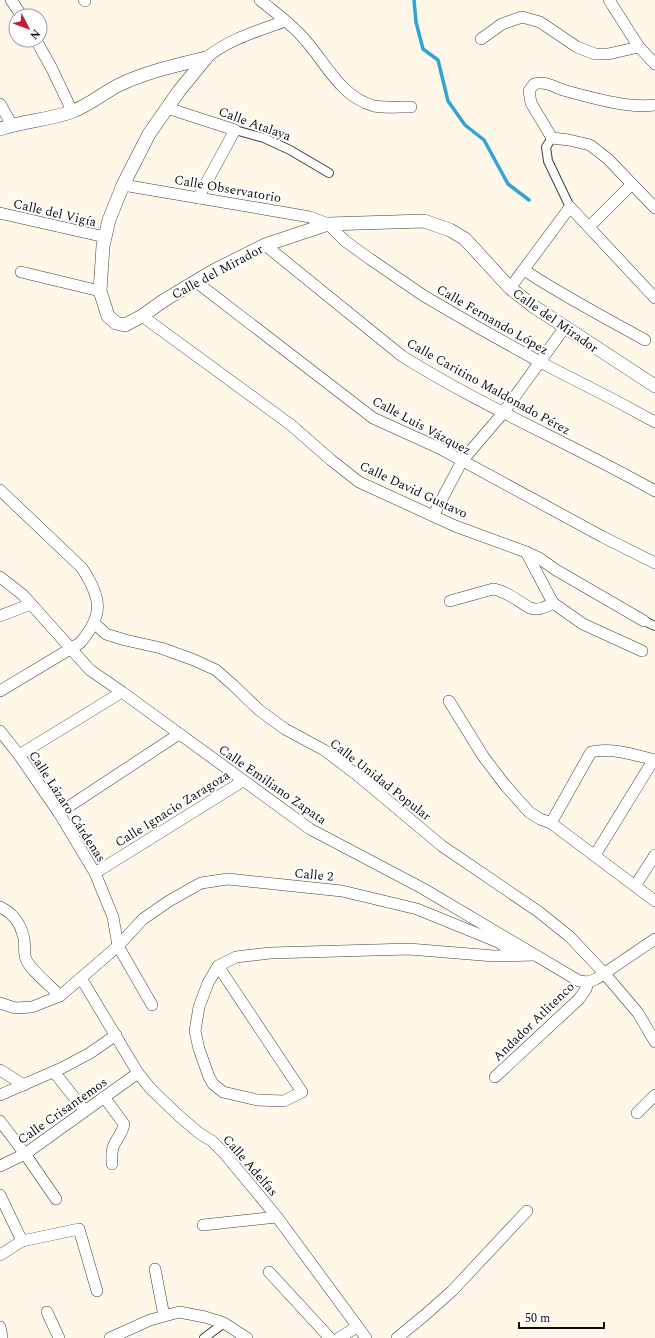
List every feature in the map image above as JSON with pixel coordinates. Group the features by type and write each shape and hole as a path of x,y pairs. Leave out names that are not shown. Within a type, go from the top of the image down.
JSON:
{"street":[{"path":"260,0 305,39 343,89 356,98 374,106 411,107"},
{"path":"609,0 639,47 655,64"},
{"path":"481,39 502,24 522,17 540,22 577,46 595,54 608,54 639,47"},
{"name":"Calle del Mirador","path":"285,21 228,43 206,58 149,134 123,185 109,220 102,246 100,291 108,316 116,323 125,325 142,316 163,301 195,282 265,245 328,224 424,221 450,230 465,239 510,288 533,306 655,386"},
{"path":"40,48 72,111"},
{"path":"0,104 6,127 49,118 72,111 120,85 163,69 206,58"},
{"path":"552,138 531,103 529,91 534,84 542,82 563,90 623,103 642,106 655,105"},
{"name":"Calle Atalaya","path":"167,108 264,138 290,150 329,173"},
{"path":"198,198 235,130"},
{"path":"552,138 569,140 590,146 608,159 655,208"},
{"path":"552,138 546,147 548,161 570,206 655,298"},
{"path":"589,227 632,184"},
{"name":"Calle Observatorio","path":"123,185 310,217 328,224"},
{"path":"510,288 570,206"},
{"name":"Calle del Vigía","path":"0,213 105,238"},
{"name":"Calle Fernando López","path":"328,224 345,241 424,296 540,362 655,422"},
{"name":"Calle Caritino Maldonado Pérez","path":"265,245 402,356 420,368 503,413 627,475 655,491"},
{"path":"524,270 553,290 595,311 645,340"},
{"path":"22,272 100,291"},
{"name":"Calle Luis Vázquez","path":"195,282 373,418 439,448 655,563"},
{"name":"Calle David Gustavo","path":"142,316 291,425 359,482 455,526 539,558 556,570 655,626"},
{"path":"433,516 462,461 503,413 565,327"},
{"path":"0,490 82,568 92,583 96,595 97,613 94,623 80,643 0,691"},
{"path":"526,552 553,603 583,624 642,651"},
{"name":"Calle Emiliano Zapata","path":"0,577 23,595 90,670 310,828 422,888 579,981 588,982"},
{"path":"450,601 493,589 504,592 534,610 553,603"},
{"path":"0,616 31,604"},
{"name":"Calle Unidad Popular","path":"94,623 106,634 161,648 216,670 259,710 285,729 324,750 356,774 442,846 539,912 570,937 604,973 638,1013 655,1042"},
{"path":"18,755 122,692"},
{"path":"448,701 483,756 505,785 530,812 540,819 551,823 655,901"},
{"name":"Calle Lázaro Cárdenas","path":"0,731 59,813 95,873 113,917 118,946"},
{"path":"59,813 179,734"},
{"path":"551,823 591,752 599,750 617,751 654,760 595,855"},
{"name":"Calle Ignacio Zaragoza","path":"95,873 243,781"},
{"path":"635,886 655,855"},
{"name":"Calle 2","path":"0,1004 15,1008 32,1007 60,996 118,946 143,919 169,901 201,883 228,879 342,891 417,909 498,942 518,955"},
{"path":"0,907 7,910 18,921 24,935 26,959 31,967 60,996"},
{"path":"588,982 596,979 655,939"},
{"path":"118,946 152,1005"},
{"path":"218,966 302,1092 284,1101 257,1100 223,1092 213,1084 208,1077 195,1031 199,1006 208,983 218,966 236,957 270,952 408,949 494,956 534,955"},
{"name":"Calle Adelfas","path":"81,978 138,1073 150,1088 178,1115 199,1133 212,1141 224,1153 278,1217 366,1338"},
{"name":"Andador Atlitenco","path":"495,1077 579,999 586,989 588,982"},
{"path":"0,1095 54,1072 90,1053 116,1035"},
{"path":"0,1070 24,1085"},
{"path":"54,1072 85,1111"},
{"name":"Calle Crisantemos","path":"0,1166 25,1154 138,1073"},
{"path":"637,1113 655,1095"},
{"path":"104,1097 124,1124 112,1150 112,1164"},
{"path":"0,1121 56,1199"},
{"path":"0,1195 22,1240"},
{"path":"397,1338 452,1291 527,1211"},
{"path":"203,1225 278,1217"},
{"path":"0,1255 22,1240 79,1229 97,1291"},
{"path":"155,1269 164,1316"},
{"path":"269,1272 330,1338"},
{"path":"47,1312 59,1338"},
{"path":"110,1338 150,1320 179,1312 205,1317 224,1323 247,1338"},
{"path":"204,1338 224,1323"},
{"path":"339,1338 357,1327"}],"waterway":[{"path":"414,0 416,22 423,49 438,60 448,101 465,125 484,140 508,184 529,200"}]}
